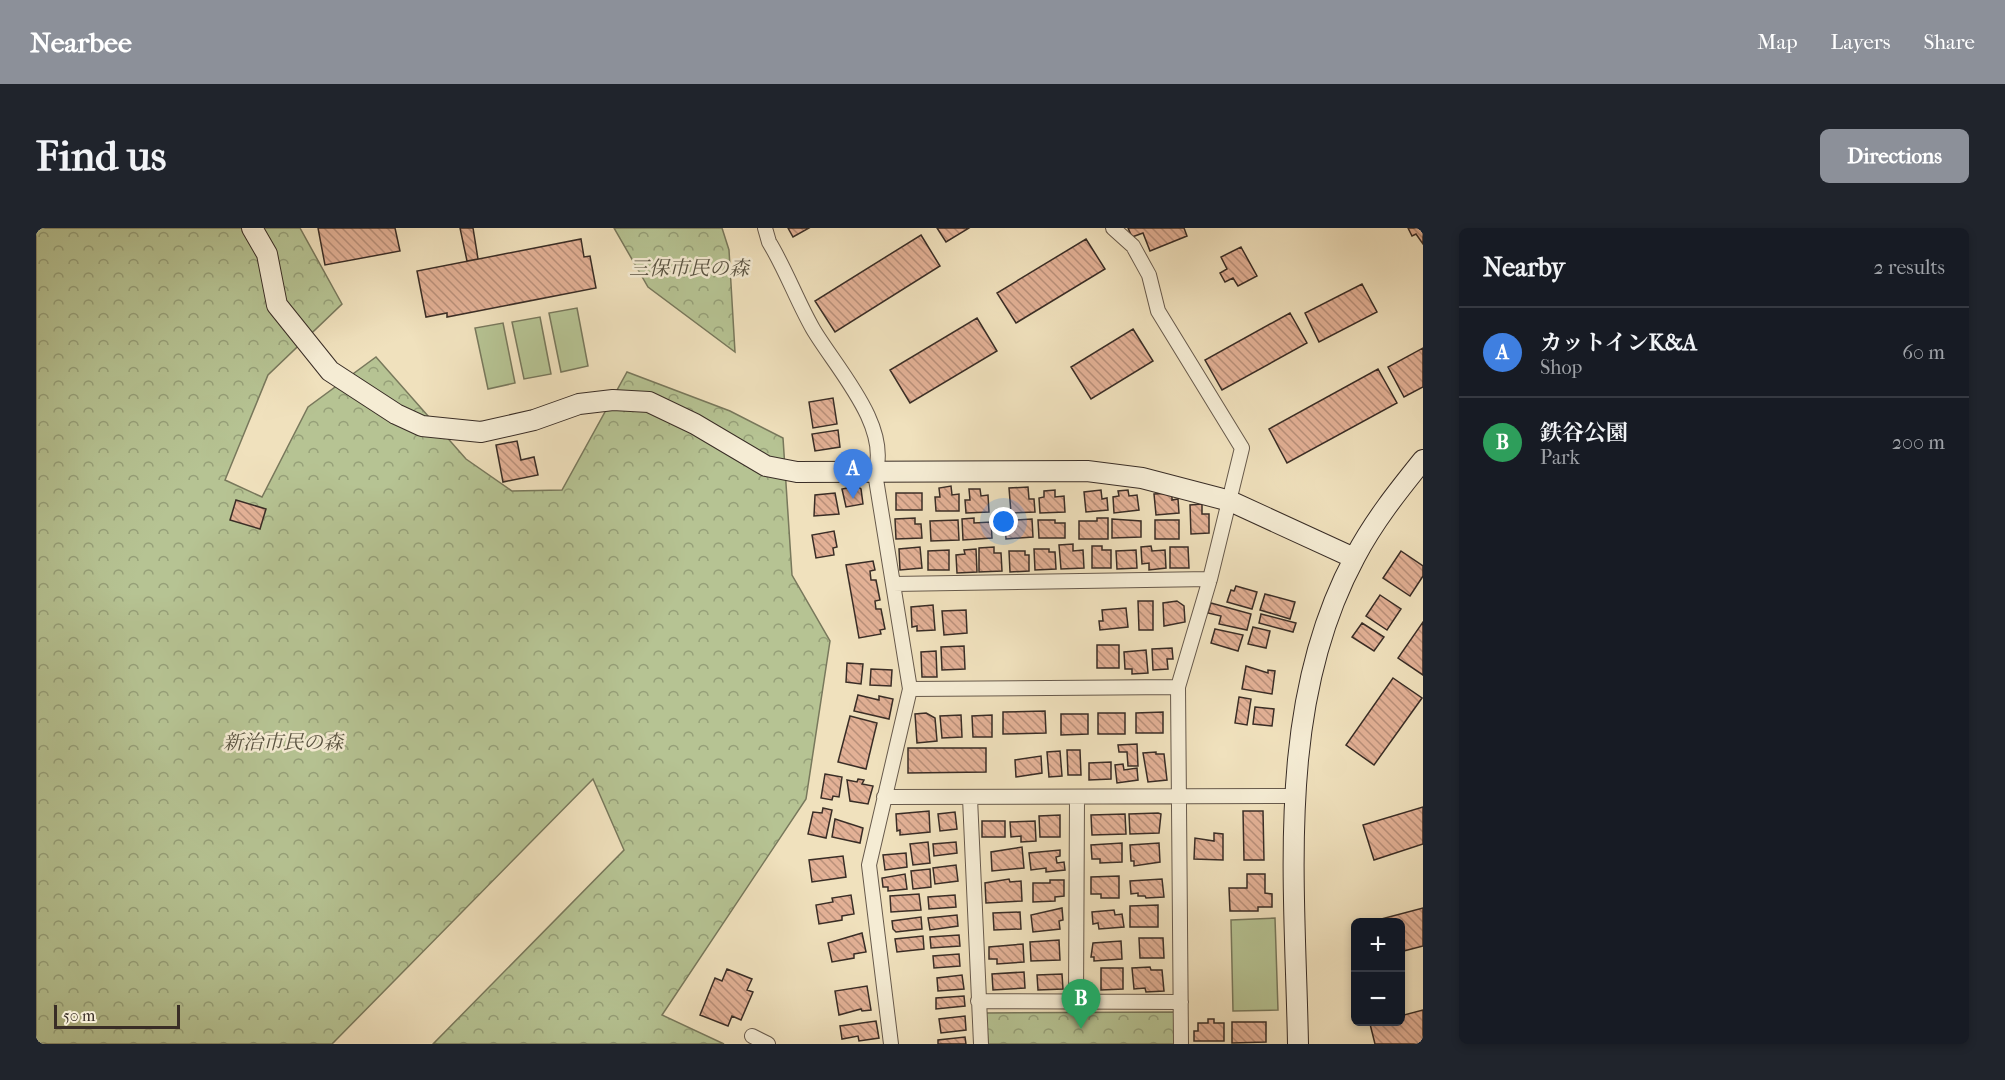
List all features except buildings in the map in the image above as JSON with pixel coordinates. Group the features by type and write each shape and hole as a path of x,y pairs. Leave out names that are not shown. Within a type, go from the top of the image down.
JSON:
{"street":[{"path":"252,228 267,254 277,305 330,371 396,414 422,426 481,432 534,420 579,404 613,400 649,402 695,424 766,465 797,472 1087,471 1142,478 1230,501 1354,558"},
{"path":"765,228 769,242 814,330 871,421 879,461 875,473 910,689 869,865 891,1044"},
{"path":"1113,228 1133,246 1149,275 1158,311 1242,448 1210,579 1178,687 1177,797 1181,1044"},
{"path":"1298,1044 1294,796 1305,706 1324,629 1354,558 1386,504 1423,460"},
{"path":"893,584 1210,579"},
{"path":"910,689 1178,687"},
{"path":"884,797 1294,796"},
{"path":"1076,1001 1077,797"},
{"path":"970,798 981,1044"},
{"path":"978,1001 1181,1002"},
{"path":"752,1036 768,1044"}],"green space":[{"name":"新治市民の森","path":"36,228 300,228 342,304 268,375 225,480 262,497 308,407 376,357 466,459 512,491 562,490 627,372 730,411 783,438 792,575 830,641 806,799 662,1015 724,1044 433,1044 624,850 593,779 332,1044 36,1044"},
{"name":"三保市民の森","path":"614,228 722,228 729,250 735,352 648,287"},
{"path":"577,308 588,366 561,372 549,313"},
{"path":"540,317 551,374 524,379 512,322"},
{"path":"503,323 515,383 488,389 475,328"},
{"path":"1275,918 1278,1010 1233,1011 1231,920"},
{"path":"1176,1012 1176,1044 988,1044 986,1013"}],"place":[{"name":"カットインK&A","path":"853,499"},
{"name":"鉄谷公園","path":"1081,1029"}]}
